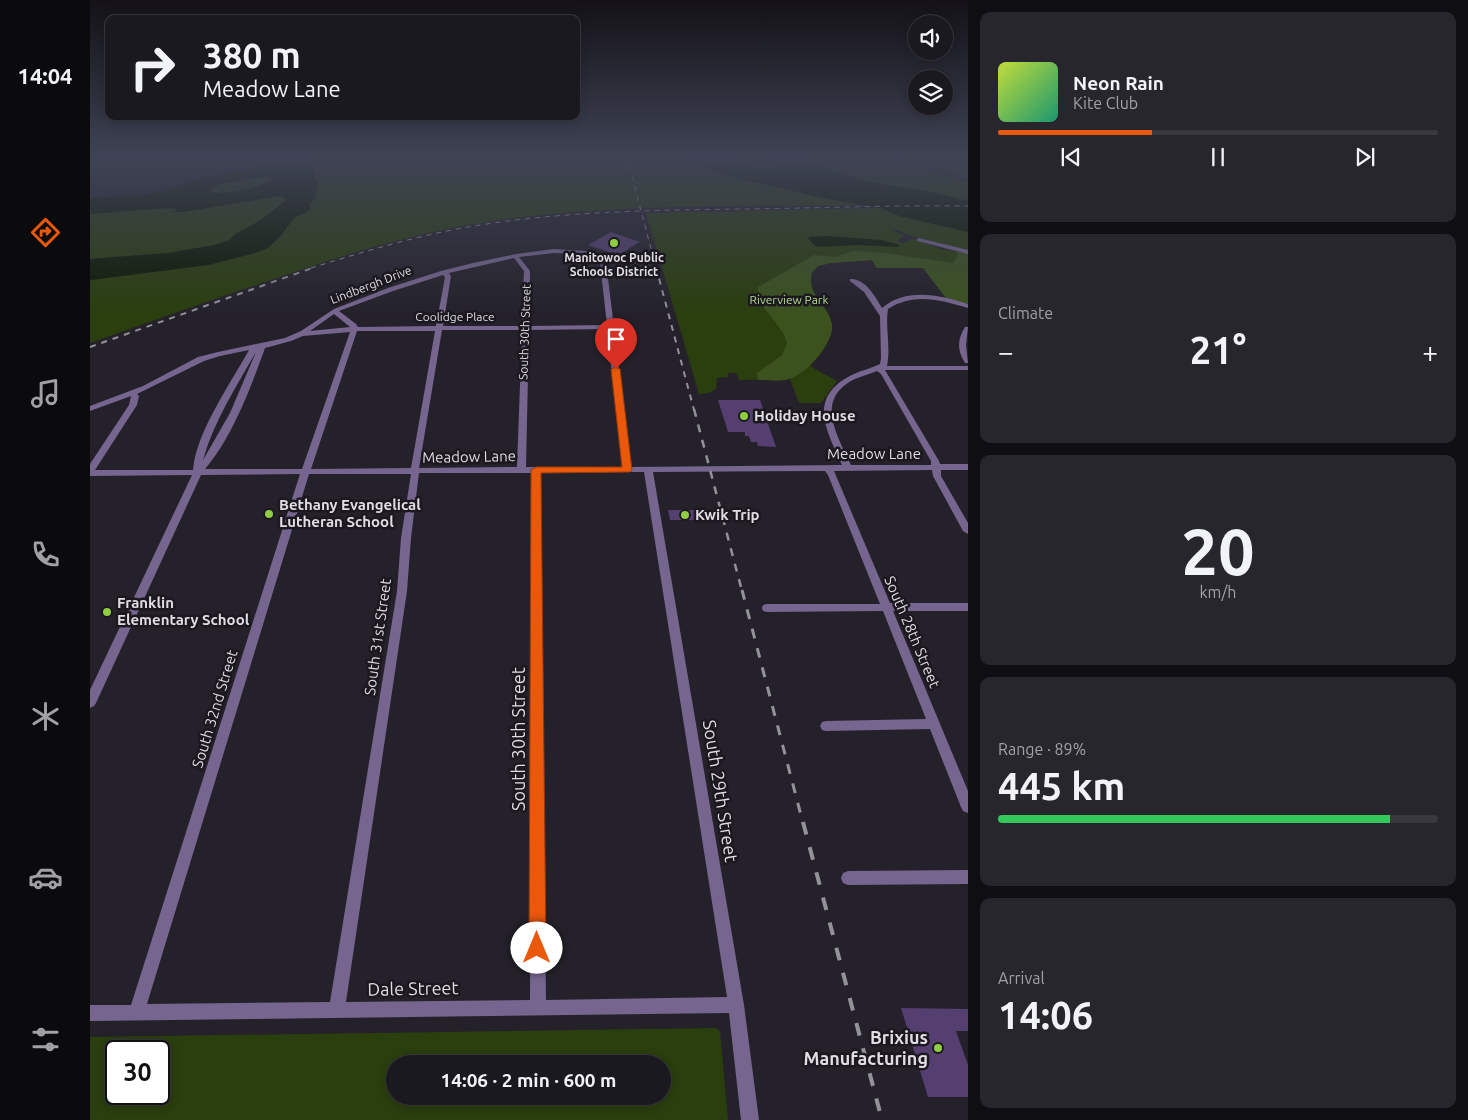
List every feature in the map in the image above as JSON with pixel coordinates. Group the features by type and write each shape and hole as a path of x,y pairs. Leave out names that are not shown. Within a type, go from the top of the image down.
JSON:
{"street":[{"path":"919,240 968,252"},
{"name":"Lindbergh Drive","path":"90,409 133,393 201,359 230,350 280,342 299,335 334,311 389,289 443,272 516,256 560,250 588,252 599,258 603,262 611,328"},
{"name":"South 30th Street","path":"516,256 527,271 520,470"},
{"name":"South 31st Street","path":"337,1010 402,591 406,538 415,480 414,471 448,276 443,272"},
{"path":"852,280 860,283 884,316"},
{"path":"871,296 881,300 896,301 912,297 929,297 968,306"},
{"path":"848,468 828,421 827,401 838,386 884,365 884,316 886,308 896,301"},
{"path":"334,311 354,325 354,329"},
{"path":"611,328 627,470"},
{"name":"Coolidge Place","path":"299,335 354,329 611,328"},
{"name":"South 32nd Street","path":"137,1012 305,472 354,329"},
{"path":"968,329 962,336 961,347 968,362"},
{"path":"90,703 197,473 206,465 254,371 259,346"},
{"path":"878,368 968,368"},
{"path":"878,368 884,373 937,468 937,476 968,531"},
{"path":"90,472 133,405 135,396 133,393"},
{"name":"Meadow Lane","path":"90,472 197,473 968,467"},
{"name":"South 28th Street","path":"827,468 832,474 885,608 968,807"},
{"name":"South 30th Street","path":"536,470 537,988 539,1007"},
{"name":"South 29th Street","path":"648,470 736,1005 750,1120"},
{"path":"767,608 968,607"},
{"path":"826,726 934,724"},
{"path":"848,878 968,877"},
{"name":"Dale Street","path":"90,1013 736,1005"}],"green space":[{"path":"152,209 179,209 174,212 199,209 275,209 229,240 215,245 168,253 90,259 90,214"},
{"path":"622,209 498,220 402,239 336,258 225,295 90,343 90,280 208,265 255,253 294,218 310,210"},
{"path":"884,209 891,213 968,232 968,251 892,230 905,236 897,241 903,243 913,239 941,249 968,253 968,304 946,298 923,268 877,268 872,260 831,263 818,266 812,272 811,286 831,321 831,332 825,346 810,366 837,381 821,403 799,403 790,379 739,380 736,373 728,373 729,377 717,378 716,389 709,393 699,394 646,213"},
{"name":"Riverview Park","path":"853,251 885,253 954,263 958,252 968,253 968,304 946,298 923,268 877,268 872,260 831,263 818,266 812,272 812,287 830,317 832,331 829,340 811,365 796,376 782,380 758,380 757,373 782,355 787,343 780,329 761,303 758,287 814,255 835,257"},
{"path":"716,1028 720,1031 728,1120 90,1120 90,1037"}],"shaded area":[{"path":"91,209 152,209 91,214"},
{"path":"178,209 199,209 182,212 174,212"},
{"path":"274,209 310,209 294,218 280,237 268,248 255,253 208,265 90,280 90,259 168,253 215,245 229,240 237,233 261,220"},
{"path":"884,209 968,209 968,232 899,216"},
{"path":"829,236 881,240 900,245 898,247 858,245 820,247 815,246 807,237"}],"building":[{"name":"Manitowoc Public Schools District","path":"611,232 640,242 618,255 588,245"},
{"name":"Holiday House","path":"718,400 760,400 776,447 758,446 757,442 751,442 749,436 745,436 745,432 728,432"},
{"name":"Kwik Trip","path":"668,510 700,510 702,520 670,520"},
{"name":"Brixius Manufacturing","path":"901,1008 968,1009 968,1031 956,1031 968,1065 968,1097 928,1097"}],"railway":[{"path":"641,211 719,209"},
{"path":"311,268 416,238 480,225 580,214 641,211"},
{"path":"641,211 656,268"},
{"path":"90,347 315,267"},
{"path":"656,267 694,410"},
{"path":"694,409 742,591"},
{"path":"742,590 803,823"},
{"path":"803,822 882,1120"}],"place":[{"name":"Manitowoc Public Schools District","path":"614,243"},
{"name":"Holiday House","path":"744,416"},
{"name":"Bethany Evangelical Lutheran School","path":"269,514"},
{"name":"Kwik Trip","path":"685,515"},
{"name":"Franklin Elementary School","path":"107,612"},
{"name":"Brixius Manufacturing","path":"938,1048"}],"route":[{"path":"537,948 536,470 627,470 616,369"}]}
